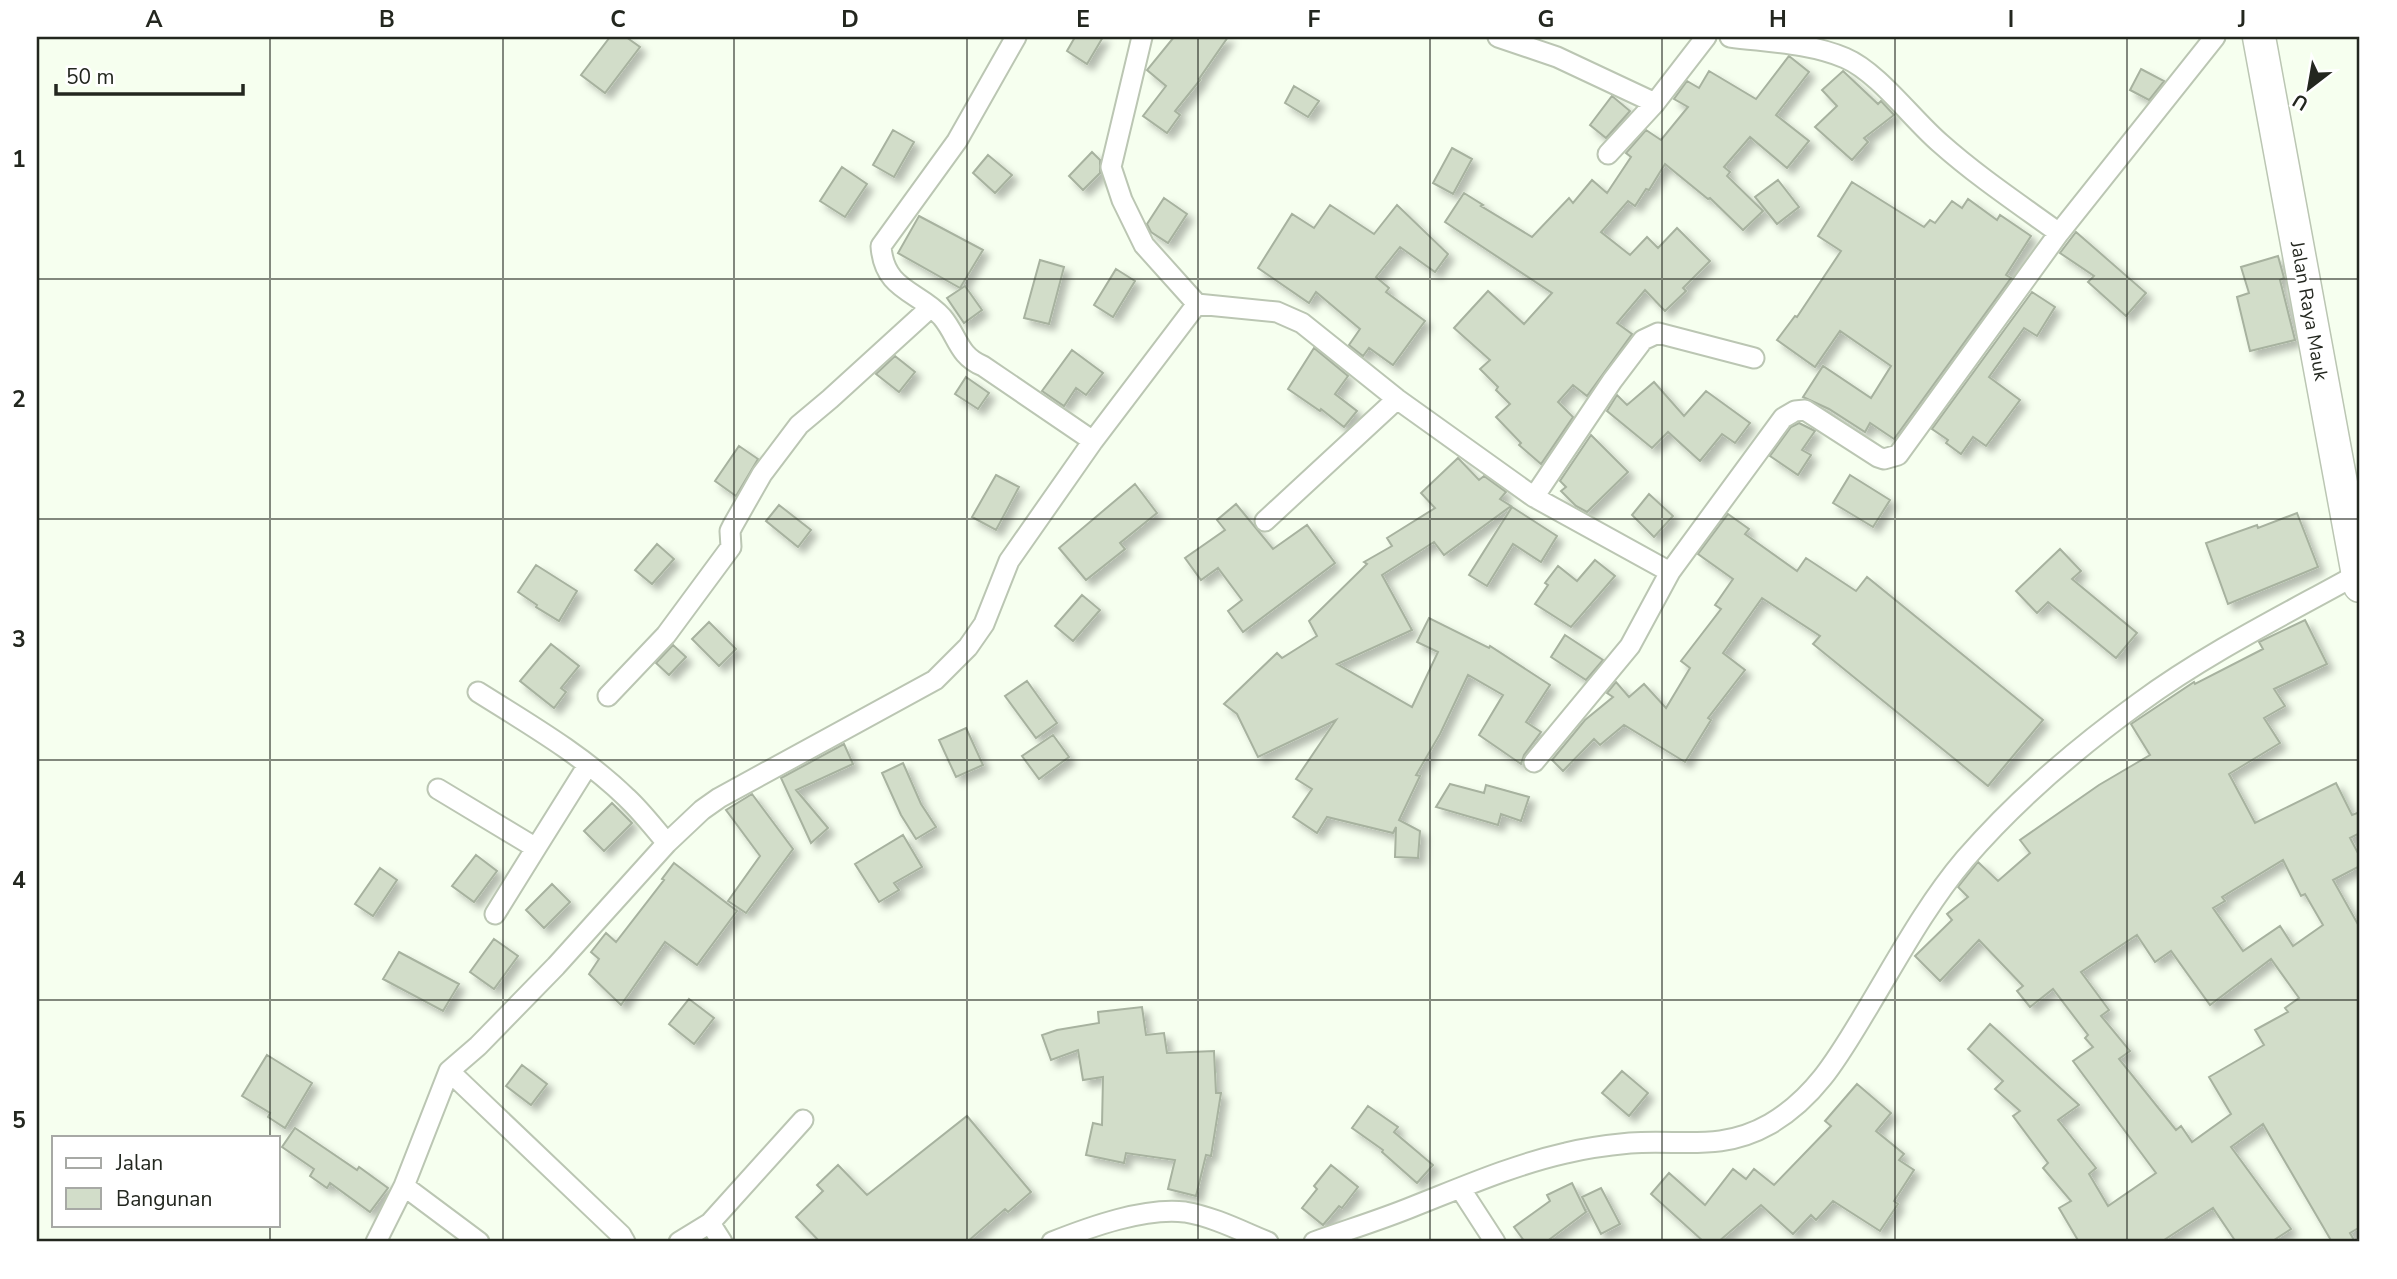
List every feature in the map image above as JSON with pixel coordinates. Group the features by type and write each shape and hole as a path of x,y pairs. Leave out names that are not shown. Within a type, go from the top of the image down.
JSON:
{"main road":[{"name":"Jalan Raya Mauk","path":"2259,37 2359,580"}],"street":[{"path":"1016,37 957,141 881,246 885,267 902,289 931,307 945,321 970,360 983,366 1093,441"},
{"path":"1142,37 1111,167 1122,200 1144,245 1197,304 1277,312 1302,323 1397,399 1534,497 1670,572"},
{"path":"1498,37 1557,57 1655,103"},
{"path":"1608,154 1655,103 1706,37"},
{"path":"1730,37 1813,49 1847,59 1863,68 1940,144 2059,233"},
{"path":"1534,762 1630,646 1670,572 1788,414 1805,410 1878,457 1891,458 1898,455 2059,233 2216,37"},
{"path":"376,1242 404,1186 449,1071 478,1046 546,976 667,843 702,810 719,798 935,680 968,647 984,624 1009,561 1093,441 1197,304"},
{"path":"608,696 666,635 731,547 730,531 733,525 762,474 790,436 808,416 931,307"},
{"path":"1534,497 1643,340 1658,333 1754,358"},
{"path":"1265,520 1397,399"},
{"path":"1314,1242 1374,1222 1504,1170 1567,1153 1631,1143 1709,1144 1743,1137 1771,1123 1812,1092 1833,1065 1934,899 1966,858 2048,777 2140,702 2229,645 2359,580"},
{"path":"478,692 588,765 628,799 667,843"},
{"path":"495,914 588,765"},
{"path":"438,789 536,848"},
{"path":"449,1071 620,1240"},
{"path":"679,1242 710,1223 803,1120"},
{"path":"404,1186 479,1242"},
{"path":"1460,1188 1495,1242"},
{"path":"1052,1242 1088,1228 1155,1212 1185,1212 1268,1242"},
{"path":"710,1223 722,1242"}],"building":[{"path":"610,37 626,37 640,47 605,93 581,75"},
{"path":"1075,37 1103,37 1087,64 1067,51"},
{"path":"1174,37 1228,37 1200,80 1175,111 1180,115 1167,133 1143,116 1166,86 1147,70"},
{"path":"1789,56 1809,72 1776,115 1809,141 1787,168 1750,137 1724,167 1730,172 1727,176 1763,211 1743,230 1710,198 1665,164 1635,206 1628,201 1601,232 1630,255 1647,237 1658,248 1677,228 1710,261 1683,288 1686,291 1665,311 1645,290 1617,323 1632,334 1587,396 1573,385 1558,402 1573,417 1541,464 1519,445 1521,443 1496,417 1510,404 1480,369 1490,360 1454,328 1488,291 1524,324 1552,293 1445,222 1464,193 1532,237 1569,198 1573,203 1592,180 1607,193 1631,157 1626,153 1646,130 1661,140 1688,107 1674,99 1687,81 1699,88 1709,71 1756,99"},
{"path":"2141,69 2164,81 2149,100 2130,90"},
{"path":"1843,71 1878,104 1881,101 1894,115 1864,138 1868,142 1852,160 1815,127 1837,106 1822,90"},
{"path":"1294,86 1319,101 1308,117 1285,103"},
{"path":"1612,96 1630,111 1606,138 1590,125"},
{"path":"893,130 914,142 894,177 873,165"},
{"path":"1452,148 1472,159 1453,194 1433,183"},
{"path":"1092,152 1100,160 1100,173 1083,190 1069,176"},
{"path":"988,155 1012,175 995,193 973,173"},
{"path":"842,167 867,184 845,217 820,201"},
{"path":"1778,180 1799,207 1777,224 1755,197"},
{"path":"1852,182 1924,227 1930,220 1935,223 1952,201 1962,208 1968,199 1997,220 2000,215 2031,236 2006,275 2011,278 1894,439 1870,423 1865,432 1829,409 1803,397 1823,366 1871,398 1891,366 1840,331 1815,367 1777,340 1795,316 1797,317 1841,251 1818,236"},
{"path":"1164,198 1187,214 1168,243 1151,232 1147,224"},
{"path":"1330,205 1374,234 1397,205 1448,254 1435,272 1400,247 1376,277 1389,288 1386,292 1425,321 1393,365 1369,348 1363,356 1349,345 1360,329 1316,292 1309,303 1258,268 1292,214 1314,228"},
{"path":"919,216 983,250 960,288 898,253"},
{"path":"2076,232 2146,293 2126,316 2088,282 2094,276 2060,253"},
{"path":"2278,256 2284,278 2280,280 2295,340 2250,351 2237,297 2249,293 2241,267"},
{"path":"1040,260 1064,267 1049,324 1024,318"},
{"path":"1116,269 1135,281 1113,317 1094,305"},
{"path":"965,286 982,310 964,323 947,298"},
{"path":"2032,292 2055,307 2037,336 2024,328 1989,377 2020,400 1986,446 1973,437 1961,454 1946,443 1948,440 1932,429"},
{"path":"1314,348 1348,376 1335,394 1357,411 1344,427 1288,389"},
{"path":"1072,350 1103,373 1086,395 1076,388 1064,406 1042,391"},
{"path":"895,356 915,372 899,392 876,374"},
{"path":"966,377 989,393 978,409 955,394"},
{"path":"1654,382 1684,416 1706,391 1750,423 1735,443 1722,434 1700,461 1668,432 1652,448 1607,411 1617,395 1627,405"},
{"path":"1799,423 1815,431 1802,450 1811,455 1798,475 1770,456 1791,427"},
{"path":"1591,435 1628,472 1587,512 1576,506 1561,491 1566,487 1560,481"},
{"path":"739,446 758,459 736,496 715,481"},
{"path":"1458,458 1479,480 1484,476 1506,492 1500,499 1511,506 1444,555 1434,542 1382,575 1412,630 1337,664 1412,707 1438,652 1417,642 1429,618 1489,648 1490,646 1550,685 1526,722 1541,732 1524,755 1521,764 1479,735 1503,695 1468,675 1440,734 1416,775 1420,776 1399,820 1420,831 1418,858 1395,857 1396,827 1393,833 1327,817 1317,833 1293,817 1312,789 1296,779 1336,720 1258,757 1237,714 1224,704 1277,653 1282,658 1317,636 1309,621 1367,564 1364,562 1392,546 1387,538 1435,508 1421,493"},
{"path":"996,475 1019,487 996,530 972,517"},
{"path":"1850,475 1890,500 1873,527 1833,503"},
{"path":"1135,484 1157,513 1120,543 1125,549 1086,580 1059,548"},
{"path":"1649,494 1673,516 1654,537 1632,515"},
{"path":"1236,504 1273,549 1307,525 1335,563 1243,632 1228,611 1242,600 1218,568 1201,580 1185,558 1225,530 1217,520"},
{"path":"779,505 811,530 798,547 766,521"},
{"path":"1512,507 1557,536 1541,562 1513,544 1487,586 1469,575"},
{"path":"2297,513 2318,567 2228,604 2206,543"},
{"path":"1728,514 1749,529 1745,534 1797,571 1806,558 1856,591 1867,577 2043,720 1988,786 1813,644 1820,636 1762,598 1723,653 1745,670 1708,718 1711,720 1685,762 1624,725 1600,745 1594,739 1563,771 1552,760 1585,720 1613,697 1607,693 1616,682 1629,697 1644,684 1666,708 1690,668 1681,661 1721,609 1715,605 1733,579 1698,554"},
{"path":"657,544 674,559 652,584 635,570"},
{"path":"2060,549 2081,571 2072,579 2137,633 2116,658 2048,602 2037,613 2016,591"},
{"path":"1595,560 1615,576 1571,627 1535,604 1548,585 1545,583 1558,566 1577,581"},
{"path":"536,565 577,591 559,621 518,592"},
{"path":"1082,595 1100,610 1073,641 1055,626"},
{"path":"2305,620 2327,664 2274,689 2285,706 2264,718 2280,743 2229,774 2255,823 2336,783 2352,815 2360,812 2360,833 2350,838 2360,857 2360,866 2333,880 2360,928 2360,1227 2350,1233 2355,1242 2332,1242 2263,1124 2231,1147 2291,1229 2271,1242 2236,1242 2213,1208 2161,1242 2079,1242 2059,1208 2071,1201 2043,1168 2048,1163 2013,1116 2020,1111 1995,1089 2003,1081 1968,1049 1990,1024 2079,1105 2058,1120 2096,1168 2089,1174 2108,1206 2156,1173 2073,1061 2093,1047 2085,1038 2088,1035 2053,989 2030,1007 2017,991 2023,986 1979,940 1940,981 1915,956 1952,920 1947,914 1968,897 1958,887 1978,862 1998,881 2030,853 2020,840 2099,785 2150,755 2131,724 2194,682 2195,684 2263,649 2259,642","holes":["2283,860 2301,896 2305,894 2323,925 2293,946 2280,926 2243,951 2213,908 2225,901 2222,897","2137,935 2155,962 2171,951 2210,1005 2271,959 2299,998 2285,1008 2288,1012 2255,1030 2264,1045 2209,1077 2231,1114 2192,1142 2181,1126 2176,1130 2119,1059 2130,1051 2101,1016 2109,1010 2081,972"]},
{"path":"709,622 736,649 719,666 692,639"},
{"path":"1565,635 1603,660 1586,680 1551,657"},
{"path":"551,644 579,666 561,688 566,692 554,708 520,681"},
{"path":"673,645 686,657 669,675 656,663"},
{"path":"1027,681 1057,723 1036,738 1005,696"},
{"path":"966,728 983,765 956,777 939,740"},
{"path":"1053,735 1069,757 1039,779 1022,756"},
{"path":"844,744 853,764 796,790 828,828 811,843 781,778"},
{"path":"903,763 921,804 936,827 916,839 901,815 882,773"},
{"path":"1450,784 1484,793 1486,785 1529,797 1521,821 1501,814 1498,825 1436,807"},
{"path":"752,794 793,849 746,913 728,901 760,856 726,810"},
{"path":"612,803 632,823 604,851 584,831"},
{"path":"903,835 922,867 894,883 899,890 879,902 855,864"},
{"path":"476,855 497,871 474,902 452,886"},
{"path":"674,863 737,911 697,965 665,942 621,1005 589,974 599,959 591,952 606,933 616,942"},
{"path":"380,868 397,880 373,916 355,904"},
{"path":"552,884 570,902 544,928 526,910"},
{"path":"494,939 518,956 494,989 470,972"},
{"path":"399,952 459,984 443,1011 383,979"},
{"path":"689,999 714,1018 694,1044 669,1024"},
{"path":"1142,1007 1146,1035 1164,1033 1167,1053 1214,1051 1216,1093 1221,1093 1211,1156 1206,1155 1196,1196 1168,1189 1175,1160 1126,1153 1124,1163 1086,1155 1093,1123 1102,1125 1103,1077 1083,1080 1078,1050 1051,1060 1042,1035 1099,1023 1098,1012"},
{"path":"267,1055 312,1083 285,1128 268,1117 270,1113 242,1096"},
{"path":"522,1065 547,1084 531,1105 506,1086"},
{"path":"1622,1071 1648,1093 1629,1116 1602,1093"},
{"path":"1857,1084 1891,1113 1876,1131 1904,1154 1899,1160 1914,1170 1894,1201 1898,1204 1880,1231 1833,1201 1816,1220 1811,1215 1793,1234 1761,1205 1718,1242 1704,1242 1651,1194 1669,1173 1705,1205 1733,1169 1746,1179 1754,1169 1774,1185 1831,1126 1825,1121"},
{"path":"1368,1106 1398,1127 1394,1132 1433,1165 1417,1183 1382,1152 1383,1150 1352,1128"},
{"path":"967,1116 1031,1192 1008,1212 1005,1209 967,1242 820,1242 796,1217 823,1191 817,1185 838,1165 867,1195"},
{"path":"295,1128 388,1188 370,1212 330,1183 327,1188 310,1176 314,1169 282,1147"},
{"path":"1331,1165 1358,1187 1342,1208 1339,1206 1323,1225 1302,1208 1317,1189 1314,1186"},
{"path":"1572,1183 1586,1212 1546,1242 1525,1242 1514,1227 1550,1201 1547,1195"},
{"path":"1601,1188 1620,1224 1601,1234 1582,1197"}]}
